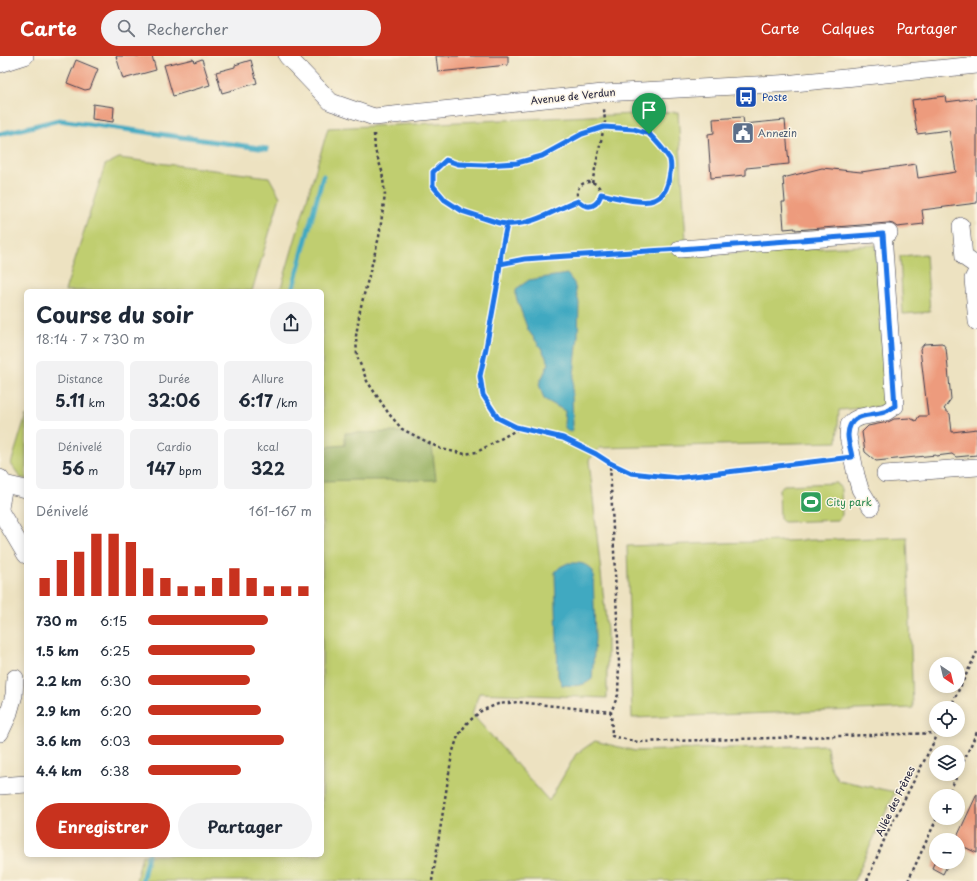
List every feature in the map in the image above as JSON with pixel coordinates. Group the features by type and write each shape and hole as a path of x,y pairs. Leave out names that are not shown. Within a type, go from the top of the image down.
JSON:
{"street":[{"path":"0,64 25,56"},
{"name":"Avenue de Verdun","path":"287,56 331,102 374,117 603,93 794,83 972,63"},
{"path":"961,226 964,257 977,266"},
{"path":"680,249 886,233 895,406 886,412 860,416 850,425 848,436 860,489 871,507"},
{"path":"977,270 973,279 977,322"},
{"path":"885,474 977,467"},
{"path":"0,508 2,481 24,488"},
{"path":"0,511 24,552"},
{"path":"0,733 8,716 14,695 15,678"},
{"path":"0,786 24,784"}],"path":[{"path":"592,183 605,122 603,93"},
{"path":"374,117 375,150 382,171 385,195 379,237 360,310 356,336 358,356 367,381 388,414 402,429 440,449 465,454 477,452 520,428"},
{"path":"578,201 537,220 515,224 499,223 462,211 445,200 433,186 433,172 446,160 458,164 485,165 517,163 542,156 582,134 604,127 634,129 649,134 661,146 670,160 671,170 666,190 660,197 650,201 616,198 601,194"},
{"path":"587,183 592,183 598,186 601,194 600,199 596,204 591,206 584,206 578,201 577,196 578,189 582,184 587,183"},
{"path":"507,224 501,253 498,282 488,341 480,376 483,395 498,418 516,427 563,438 631,473 677,478 852,457"},
{"path":"500,264 525,259 680,249"},
{"path":"610,463 619,662 618,695 611,712 612,736 638,742 929,734"},
{"path":"953,701 977,652"},
{"path":"432,881 452,754 458,736 467,723 481,711 498,704 511,703 526,703 611,712"},
{"path":"965,759 977,732"},
{"name":"Allée des Frênes","path":"867,881 887,833 936,737"},
{"path":"908,881 934,825"}],"green space":[{"path":"678,112 687,256 876,245 886,406 839,410 837,442 600,448 589,460 607,630 607,698 479,693 472,714 549,801 576,754 595,741 635,751 827,745 829,765 838,780 895,792 854,881 136,881 142,857 324,857 324,289 281,289 328,128"},
{"path":"119,158 269,177 280,197 253,289 66,289 105,165"},
{"path":"926,254 930,312 903,314 900,256"},
{"path":"24,422 24,479 21,478 11,464"},
{"path":"401,432 432,447 436,480 324,481 324,447 345,445 345,433"},
{"name":"City park","path":"837,483 841,489 842,515 838,520 784,522 780,519 779,489 784,485"},
{"path":"907,537 913,708 632,718 627,546"}],"water":[{"path":"567,274 574,283 579,303 578,336 572,394 573,425 571,432 567,431 564,425 565,411 544,399 539,384 549,363 541,348 528,330 516,297 516,289 529,280"},
{"path":"568,563 582,564 593,571 595,638 592,679 582,685 574,686 562,685 558,676 555,572 560,567"}],"building":[{"path":"116,56 152,56 156,70 123,79"},
{"path":"436,56 508,56 508,65 438,72"},
{"path":"193,59 194,62 202,59 210,85 173,96 164,65"},
{"path":"76,60 98,69 90,89 85,90 67,83"},
{"path":"251,60 257,83 222,93 216,72 235,67 235,65"},
{"path":"945,96 946,102 977,98 977,203 922,210 924,224 897,227 888,223 795,230 795,228 784,229 782,202 785,202 783,178 822,168 861,172 916,164 918,178 956,172 949,130 917,134 912,100"},
{"path":"93,104 114,107 113,122 92,119"},
{"path":"743,117 744,124 785,120 789,164 746,168 746,175 711,178 708,134 714,133 713,119"},
{"path":"942,343 946,348 951,399 944,409 950,414 952,432 977,429 977,455 956,457 952,454 876,461 865,452 862,432 868,426 888,422 894,419 910,418 916,421 919,416 928,416 920,349 924,344"},
{"path":"977,794 977,853 965,847 965,833 959,833 963,825 965,825 965,820"},
{"path":"934,869 946,869 943,874"}],"waterway":[{"path":"0,134 59,120 267,149"},
{"path":"293,289 323,176"},
{"path":"142,881 148,857"}],"place":[{"name":"Poste","path":"746,97"},
{"name":"Annezin","path":"743,133"},
{"name":"City park","path":"811,502"}],"route":[{"path":"649,134 634,129 604,127 582,134 542,156 517,163 485,165 458,164 446,160 433,172 433,186 445,200 462,211 499,223 507,224 501,253 498,282 480,376 483,395 498,418 516,427 563,438 631,473 677,478 852,457 848,436 850,425 854,420 860,416 886,412 895,406 883,234 525,259 500,264 507,224 537,220 578,201 584,206 591,206 596,204 600,199 601,194 616,198 650,201 660,197 666,190 669,181 671,170 670,160 661,146 649,134"}]}
